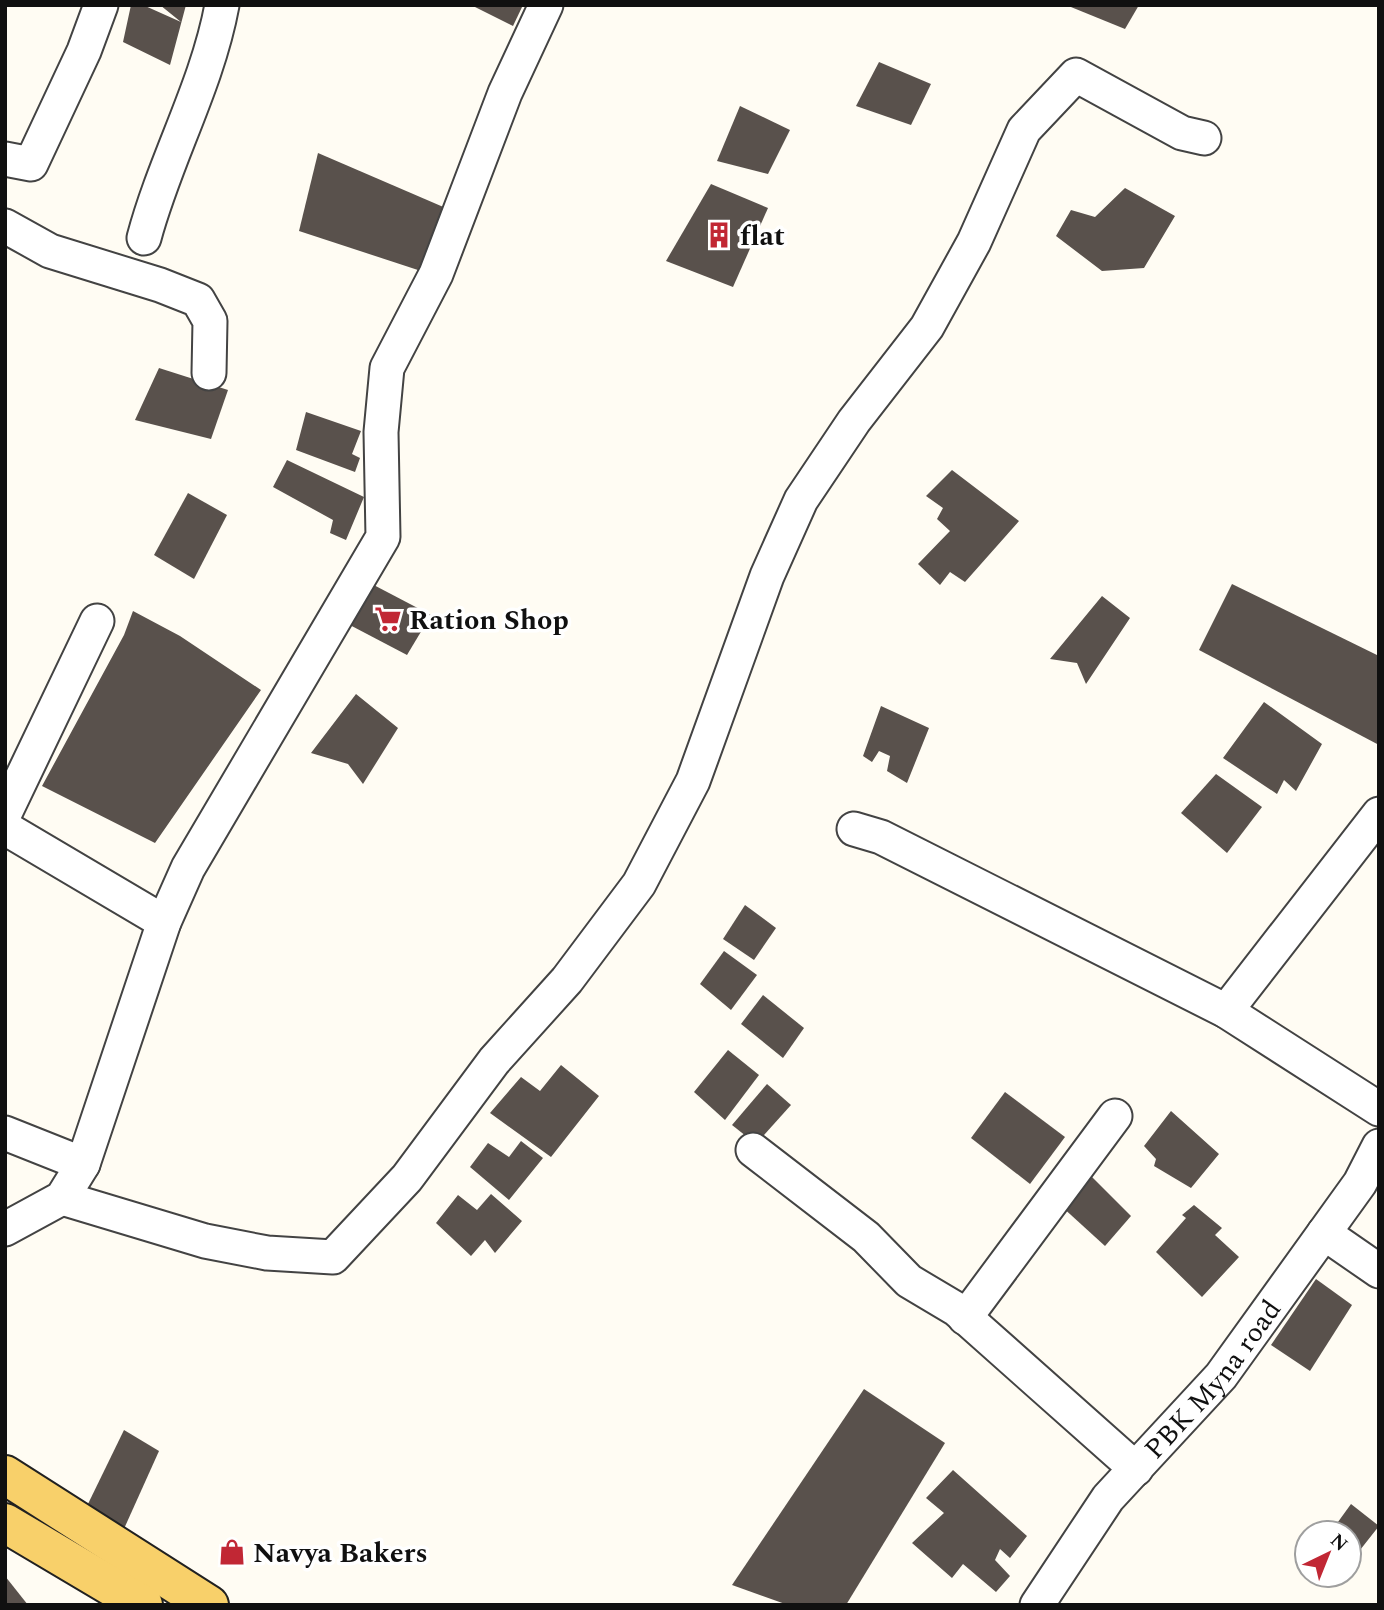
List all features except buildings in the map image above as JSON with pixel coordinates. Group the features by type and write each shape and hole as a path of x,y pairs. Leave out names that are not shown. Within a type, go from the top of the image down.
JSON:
{"main road":[{"path":"5,1475 209,1605"},
{"path":"5,1522 143,1605"}],"street":[{"path":"5,159 32,164 102,5"},
{"path":"144,238 157,189 203,78 222,5"},
{"path":"5,1230 62,1198 83,1164 164,922 188,868 383,537 381,432 387,368 436,274 505,93 546,5"},
{"path":"62,1198 205,1241 267,1253 333,1257 407,1178 494,1061 567,980 639,884 693,781 767,576 801,499 854,421 927,327 974,242 1024,130 1076,75 1182,133 1204,138"},
{"path":"5,226 50,251 160,285 198,300 210,321 209,373"},
{"path":"5,813 97,621"},
{"path":"1226,1011 1379,814"},
{"path":"5,828 164,922"},
{"path":"854,829 881,837 1226,1011 1379,1109"},
{"path":"965,1318 1115,1116"},
{"path":"5,1133 83,1164"},
{"name":"PBK Myna road","path":"1037,1605 1108,1499 1221,1376 1360,1183 1379,1146"},
{"path":"753,1150 866,1237 909,1281 965,1318 1136,1469"},
{"path":"1324,1233 1379,1270"}],"place":[{"name":"flat","path":"719,235"},
{"name":"Ration Shop","path":"388,619"},
{"name":"Navya Bakers","path":"232,1552"}]}
